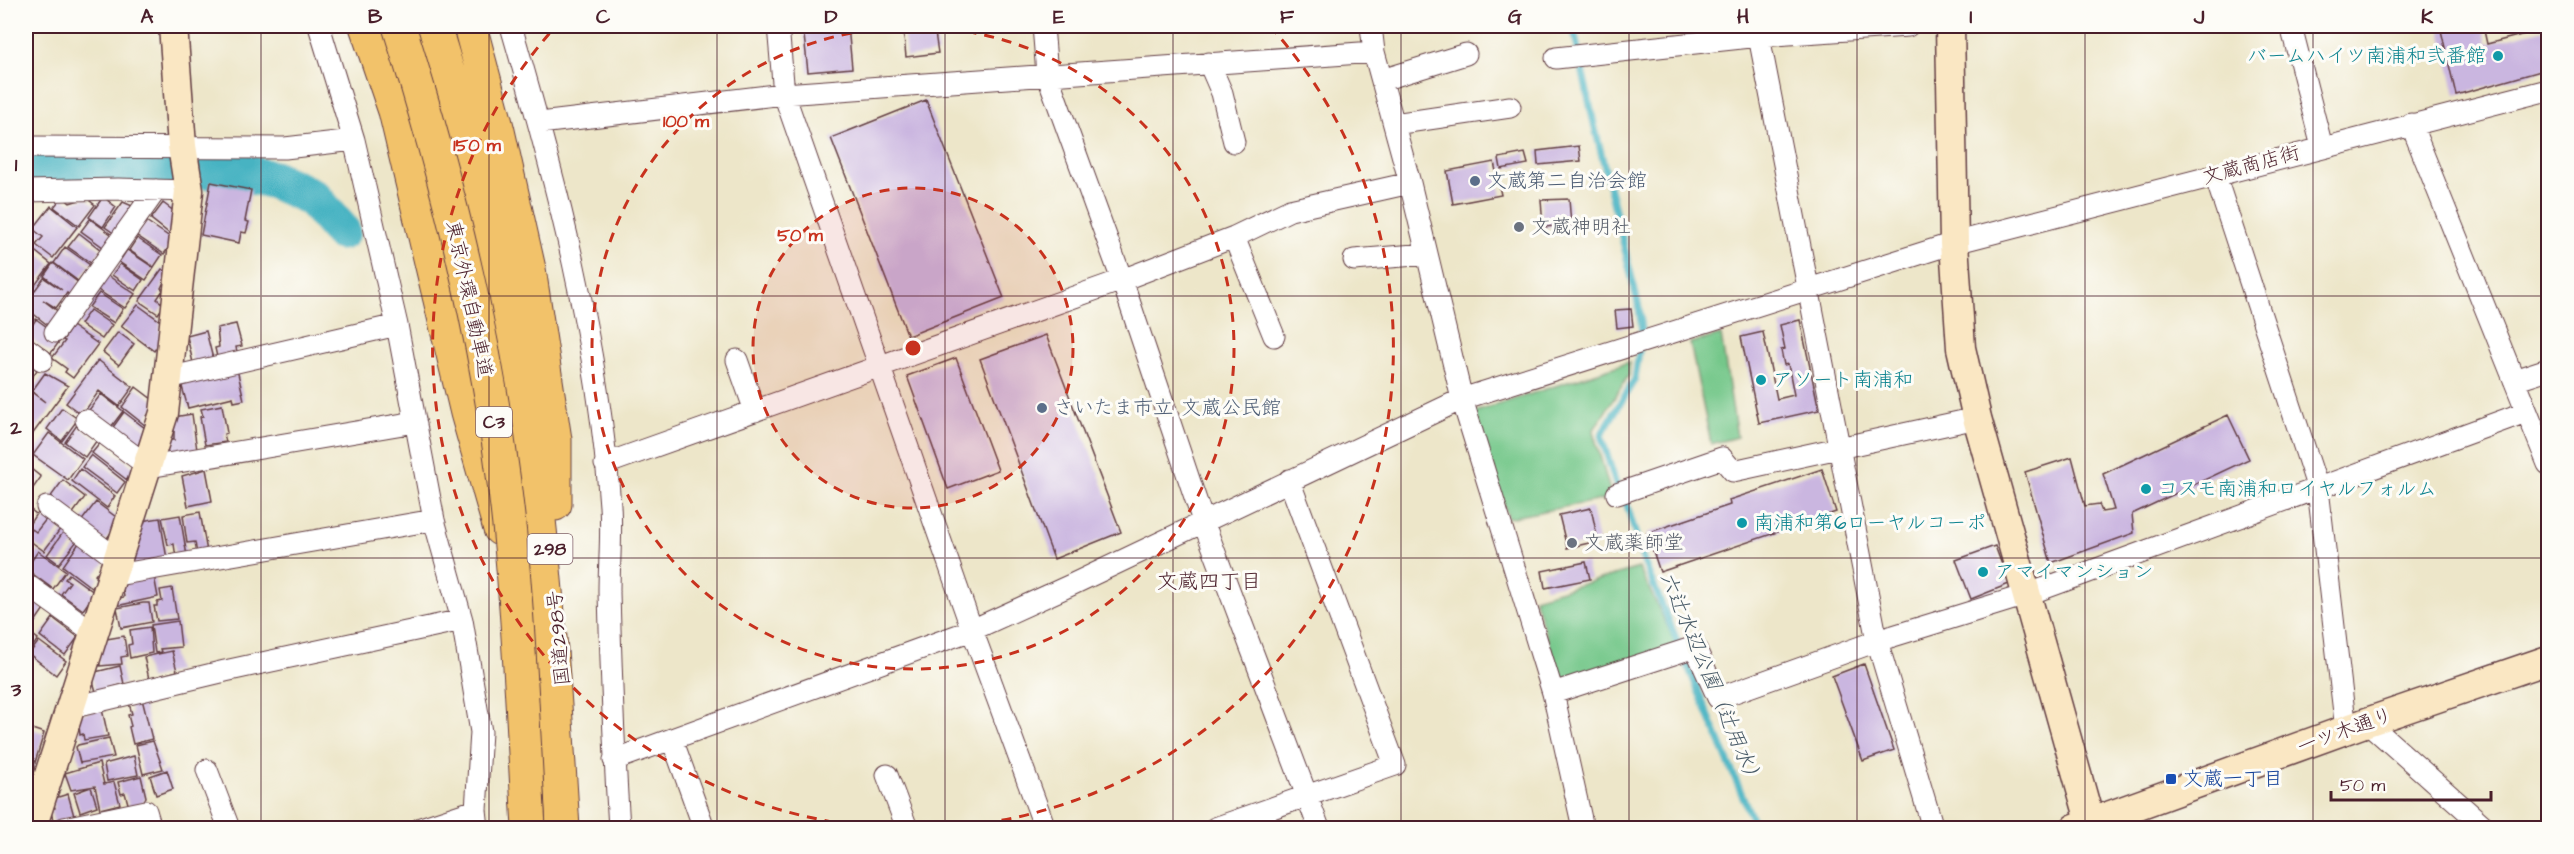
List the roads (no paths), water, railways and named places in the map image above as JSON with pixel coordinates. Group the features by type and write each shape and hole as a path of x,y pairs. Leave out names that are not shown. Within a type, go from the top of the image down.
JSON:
{"highway":[{"path":"366,26 395,111 468,413 522,602"},
{"name":"東京外環自動車道","path":"399,26 439,166 481,345 512,555 529,828"},
{"name":"東京外環自動車道","path":"434,26 472,159 492,241 512,337 530,444 556,706 563,828"},
{"path":"470,26 498,131 531,280 555,440 556,591"},
{"name":"国道298号","path":"539,828 515,519 490,358 489,273 542,484 556,591 574,828"}],"street":[{"path":"32,828 93,632 149,467 164,413 189,191 182,146 173,26"},
{"path":"319,26 354,140 397,325 434,520 462,620 481,732 477,819 421,828"},
{"path":"511,26 540,123 573,263 592,360 610,507 609,591 614,760 619,828"},
{"path":"778,26 784,93 972,630 1045,828"},
{"path":"1043,26 1047,74 1122,280 1203,521 1309,796 1319,828"},
{"path":"1371,26 1374,52 1410,183 1462,399 1553,693 1583,828"},
{"path":"1556,58 1759,31 1908,26"},
{"path":"1950,26 1954,243 1961,348 1977,418 2086,827"},
{"path":"2291,26 2322,147"},
{"path":"1759,31 1877,641 1933,828"},
{"path":"540,123 784,93 1374,52"},
{"path":"1382,80 1467,54"},
{"path":"1209,63 1222,93 1234,142"},
{"name":"文蔵商店街","path":"614,760 972,630 1462,399 1954,243 2411,123 2548,90"},
{"path":"1394,124 1510,107"},
{"path":"2411,123 2526,412 2548,461"},
{"path":"26,147 285,148 354,140"},
{"path":"2215,175 2318,489 2356,726 2486,828"},
{"path":"605,464 1122,280 1234,237 1290,210 1410,183"},
{"path":"55,332 156,190"},
{"path":"27,193 189,191"},
{"path":"1234,237 1274,336"},
{"path":"1353,260 1427,254"},
{"path":"168,378 397,325"},
{"path":"737,360 754,411"},
{"path":"2514,380 2548,369"},
{"path":"1553,693 1695,647 1718,699 1877,641 2026,595 2526,412"},
{"path":"1617,494 1722,458 1733,471 1977,418"},
{"path":"86,420 149,467 415,422"},
{"path":"1215,828 1395,765 1289,480"},
{"path":"47,507 114,568"},
{"path":"114,568 434,520"},
{"path":"26,584 93,632"},
{"path":"70,708 225,671 462,620"},
{"name":"一ツ木通り","path":"2086,827 2356,726 2548,660"},
{"path":"672,739 705,828"},
{"path":"207,770 229,828"},
{"path":"887,776 907,828"},
{"path":"64,828 146,811 151,828"}],"waterway":[{"name":"六辻水辺公園（辻用水）","path":"1573,26 1594,124 1639,307 1642,331 1635,379 1601,435 1617,488 1627,505 1644,562 1756,828"},
{"path":"26,168 202,169 246,174 274,180 312,197 341,231"}],"place":[{"name":"バームハイツ南浦和弐番館","path":"2498,56"},
{"name":"文蔵第二自治会館","path":"1475,181"},
{"name":"文蔵神明社","path":"1519,227"},
{"name":"アソート南浦和","path":"1761,380"},
{"name":"さいたま市立 文蔵公民館","path":"1042,408"},
{"name":"コスモ南浦和ロイヤルフォルム","path":"2146,489"},
{"name":"南浦和第6ローヤルコーポ","path":"1742,523"},
{"name":"文蔵薬師堂","path":"1572,543"},
{"name":"アマイマンション","path":"1983,572"},
{"name":"文蔵一丁目","path":"2171,779"}],"district":[{"name":"文蔵四丁目","path":"1209,581"}]}
